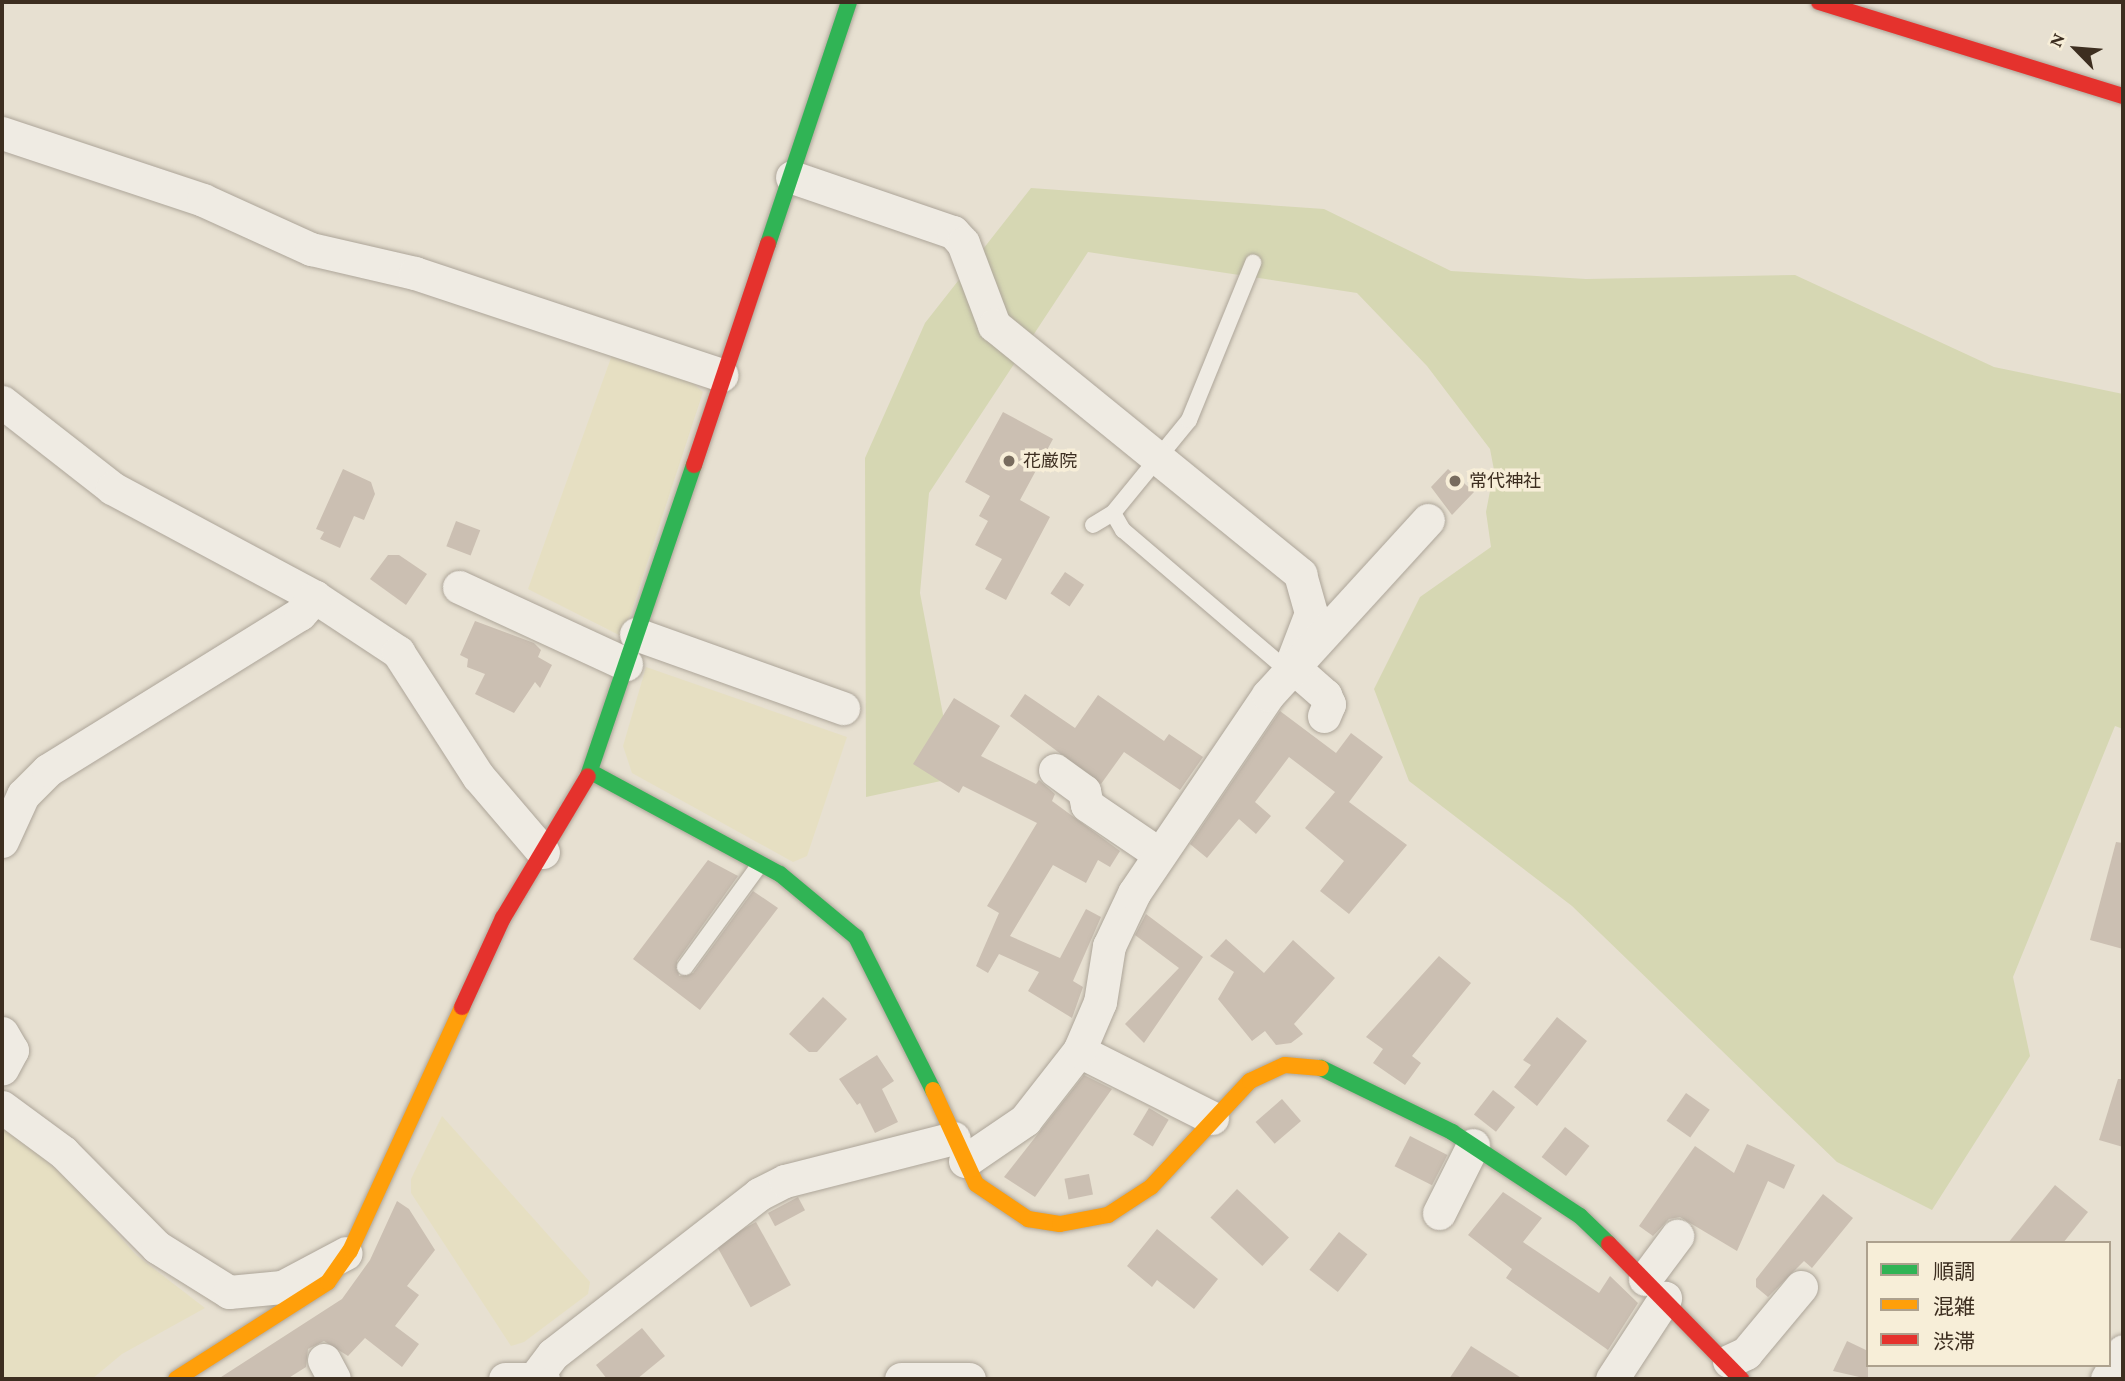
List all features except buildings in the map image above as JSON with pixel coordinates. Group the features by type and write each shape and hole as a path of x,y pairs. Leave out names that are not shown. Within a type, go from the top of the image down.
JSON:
{"street":[{"path":"176,1379 295,1308 328,1282 351,1251 458,1008 543,852 591,772 721,375 792,177 849,2"},
{"path":"1819,2 2123,96"},
{"path":"2,133 203,201 311,249 415,273 721,375"},
{"path":"792,177 953,232 963,243 994,325 1300,574 1311,613 1291,669"},
{"path":"2,402 112,488 315,597 398,652 478,776 543,852"},
{"path":"505,1379 538,1378 553,1354 759,1194 785,1181 959,1150 1025,1120 1079,1051 1100,1002 1109,946 1159,855 1291,669 1428,520"},
{"path":"458,587 631,649 843,708"},
{"path":"2,841 23,795 48,770 300,614 315,597"},
{"path":"1291,669 1325,695 1329,704 1324,716"},
{"path":"1055,770 1084,791 1087,805 1159,855"},
{"path":"591,772 760,864 856,937 884,984 976,1184 993,1200 1028,1219 1060,1224 1108,1215 1151,1187 1212,1118 1250,1081 1285,1065 1317,1066 1359,1082 1473,1144 1580,1216 1735,1370 1801,1287"},
{"path":"2,1033 12,1050 2,1069"},
{"path":"1079,1051 1212,1118"},
{"path":"2,1107 63,1152 157,1247 229,1292 282,1287 351,1251"},
{"path":"1440,1213 1473,1144"},
{"path":"1612,1379 1677,1236"},
{"path":"2107,1379 2123,1351"},
{"path":"901,1379 969,1379"}],"lane":[{"path":"1093,525 1113,513 1189,419 1253,263"},
{"path":"1113,513 1123,530 1291,669"},
{"path":"685,967 760,864"}],"shaded area":[{"path":"612,355 688,379 703,392 623,637 528,589"},
{"path":"646,667 847,737 807,856 793,862 632,773 623,746"},
{"path":"442,1116 590,1282 588,1294 524,1342 511,1346 411,1193 411,1179"},
{"path":"2,1123 75,1186 136,1255 205,1308 122,1354 92,1379 2,1379"}],"green space":[{"path":"1031,188 1324,209 1451,271 1586,279 1795,275 1994,367 2123,394 2123,729 2115,726 2013,977 2030,1056 1932,1210 1837,1162 1572,906 1409,781 1374,689 1420,597 1491,547 1486,512 1494,470 1490,449 1427,366 1357,293 1088,252 929,493 920,593 955,778 866,797 865,458 925,323"}],"traffic: fast":[{"path":"768,244 849,2"},
{"path":"588,776 694,465"},
{"path":"591,772 780,874 856,937 933,1090"},
{"path":"1321,1068 1452,1132 1580,1216 1609,1244"}],"traffic: slow":[{"path":"176,1379 328,1282 350,1251 462,1007"},
{"path":"933,1090 976,1184 1028,1219 1060,1224 1108,1215 1151,1187 1250,1081 1285,1065 1321,1068"}],"traffic: jam":[{"path":"1819,2 2123,96"},
{"path":"694,465 768,244"},
{"path":"462,1007 503,918 588,776"},
{"path":"1609,1244 1741,1379"}],"place":[{"name":"花厳院","path":"1009,461"},
{"name":"常代神社","path":"1455,481"}]}
